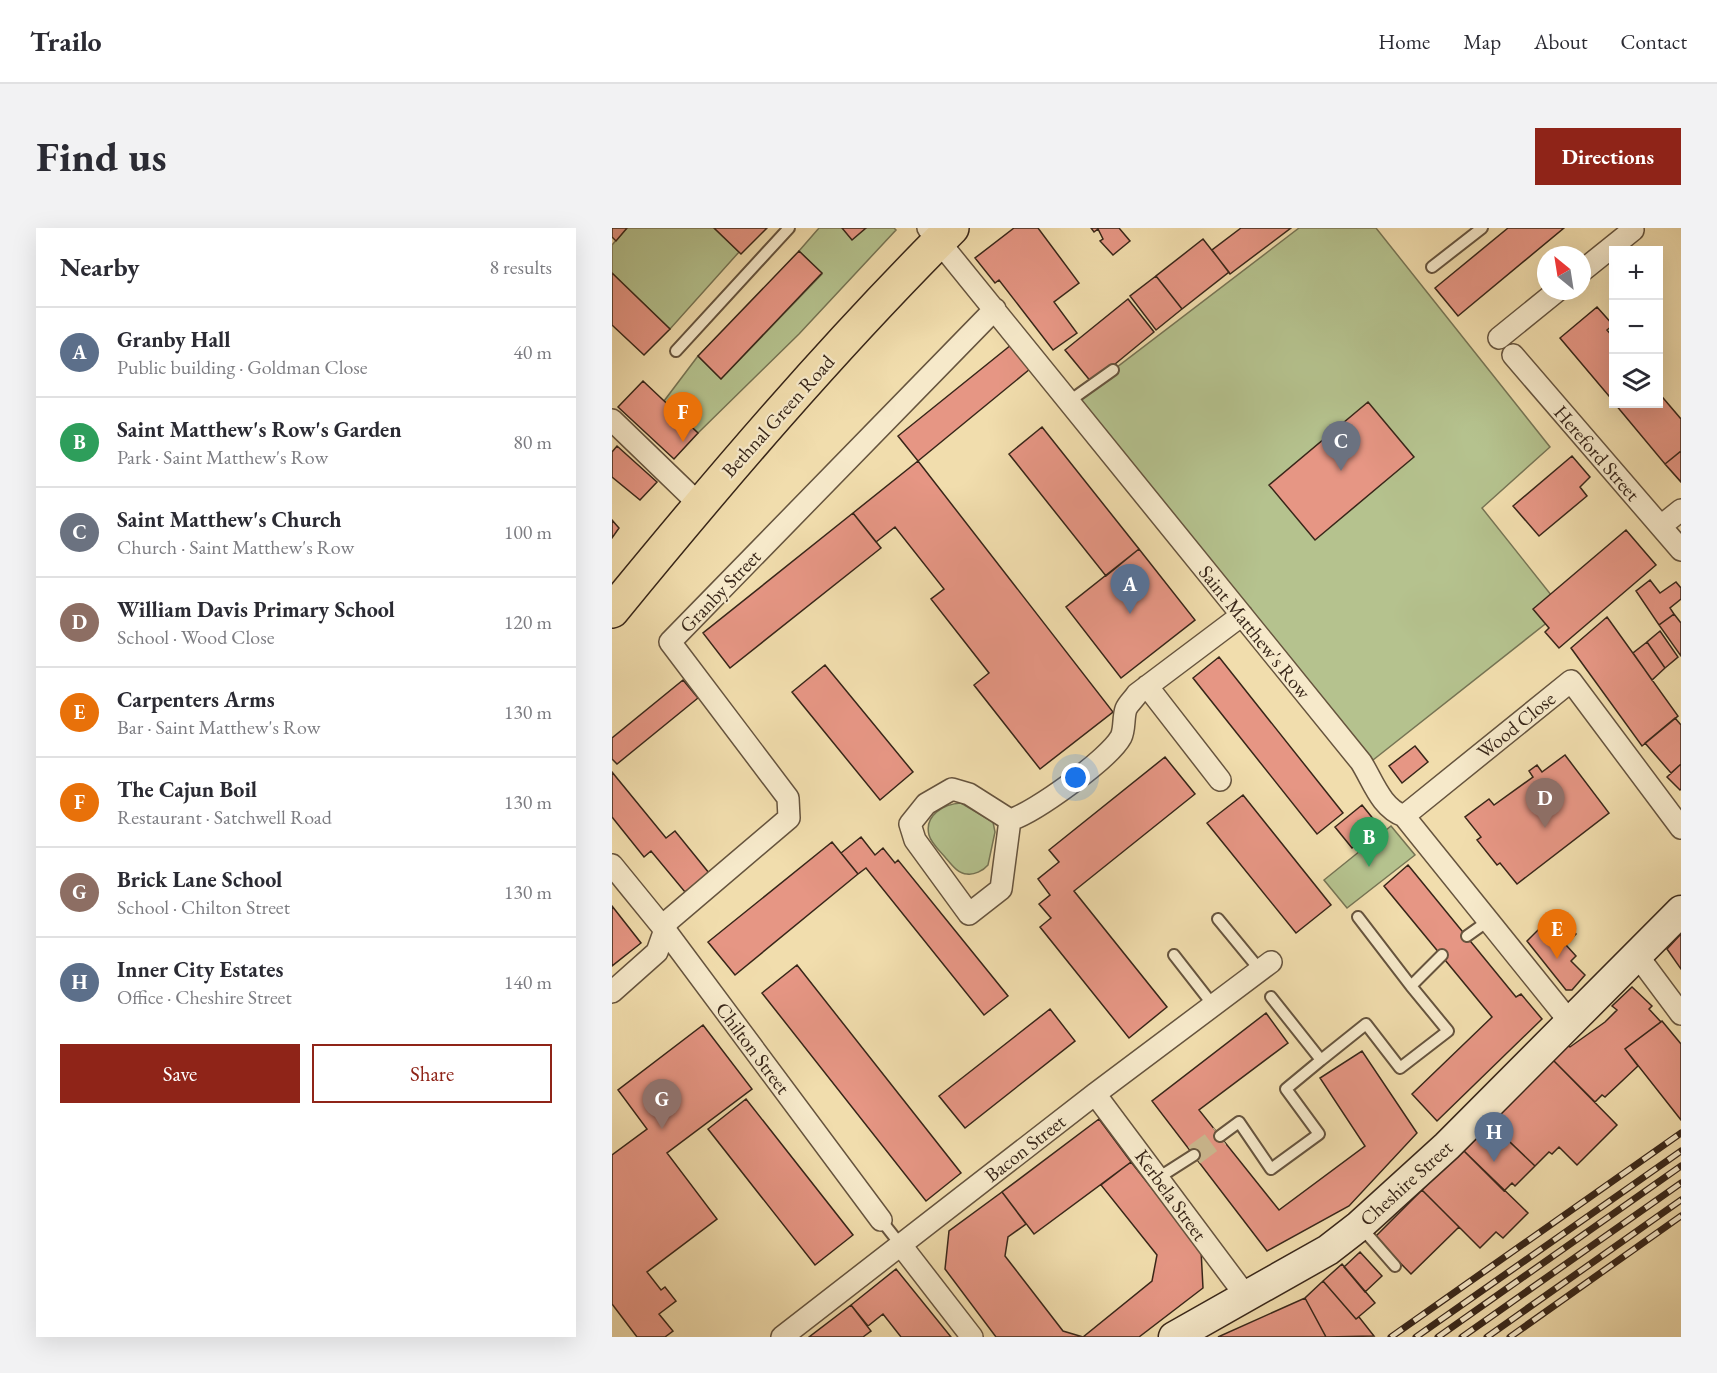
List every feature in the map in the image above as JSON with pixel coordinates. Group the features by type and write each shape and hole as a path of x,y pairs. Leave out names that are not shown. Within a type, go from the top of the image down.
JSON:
{"main road":[{"name":"Bethnal Green Road","path":"612,610 755,439 920,259 940,232"},
{"name":"Cheshire Street","path":"1174,1337 1328,1250 1359,1226 1447,1146 1681,911"}],"street":[{"path":"1591,263 1632,229"},
{"name":"Saint Matthew's Row","path":"940,232 995,309 1068,402 1361,762 1373,786 1391,809 1404,816 1570,1022"},
{"path":"1499,338 1546,300"},
{"name":"Granby Street","path":"612,992 657,952 668,921 789,818 788,798 670,642 995,309"},
{"name":"Hereford Street","path":"1513,355 1681,550"},
{"path":"612,420 700,505"},
{"path":"1661,526 1681,510"},
{"path":"1010,820 1001,889 969,914 915,840 910,824 926,804 952,789 969,794 1010,820 1021,817 1054,796 1108,752 1122,736 1126,708 1137,694 1242,615"},
{"name":"Wood Close","path":"1404,816 1570,681 1681,828"},
{"path":"1147,686 1220,780"},
{"name":"Chilton Street","path":"612,865 665,930 972,1337"},
{"path":"1637,955 1681,1014"},
{"name":"Bacon Street","path":"782,1337 891,1232 1095,1094 1265,966"},
{"name":"Kerbela Street","path":"1095,1094 1246,1296"}],"lane":[{"path":"676,351 789,228"},
{"path":"1432,267 1482,228"},
{"path":"1068,402 1113,370"},
{"path":"1220,1136 1239,1122 1271,1169 1319,1134 1286,1089 1366,1024 1400,1068 1448,1031 1358,917"},
{"path":"1218,919 1265,966"},
{"path":"1467,936 1488,921"},
{"path":"1174,955 1213,1005"},
{"path":"1411,986 1442,956"},
{"path":"1271,997 1321,1060"},
{"path":"1158,1178 1194,1155"},
{"path":"1359,1226 1395,1266"}],"green space":[{"path":"627,228 714,228 739,252 670,329 612,273 612,245"},
{"path":"819,228 894,228 896,230 799,334 698,433 664,401 698,356 721,379 822,274 799,251"},
{"path":"1299,228 1376,228 1550,447 1482,508 1563,610 1373,760 1078,397"},
{"path":"961,803 993,822 995,832 988,865 973,874 964,874 955,868 929,835 928,828 932,816 942,808"},
{"path":"1391,826 1415,855 1347,908 1324,880"}],"building":[{"path":"612,228 627,228 616,241 612,237"},
{"path":"714,228 767,228 741,254"},
{"path":"842,228 866,228 852,240"},
{"path":"1014,228 1038,228 1079,283 1054,302 1077,333 1053,350 999,280 995,283 975,258"},
{"path":"1091,228 1119,228 1130,241 1113,255 1100,241 1103,239 1098,229 1094,232"},
{"path":"1241,228 1291,228 1230,274 1212,250"},
{"path":"1508,228 1564,228 1542,246 1537,246 1537,250 1458,316 1435,288"},
{"path":"1203,239 1229,272 1182,309 1156,276"},
{"path":"799,251 822,273 721,379 698,356"},
{"path":"612,273 670,329 644,355 612,325"},
{"path":"1156,276 1182,309 1156,330 1130,296"},
{"path":"1128,299 1154,332 1092,383 1065,350"},
{"path":"1597,307 1609,320 1607,330 1609,332 1609,396 1560,338"},
{"path":"1011,345 1030,369 918,461 898,436"},
{"path":"643,381 698,433 674,459 618,407"},
{"path":"1663,398 1681,419 1681,451 1665,464 1618,408 1663,408"},
{"path":"1368,402 1414,457 1315,540 1269,485"},
{"path":"1042,427 1139,549 1106,576 1009,454"},
{"path":"617,446 657,482 640,500 612,477 612,452"},
{"path":"1681,451 1681,482 1665,464"},
{"path":"1572,456 1590,477 1580,487 1587,496 1539,536 1513,506"},
{"path":"918,461 1113,712 1040,769 974,685 989,673 931,599 944,589 895,527 876,542 853,513"},
{"path":"853,513 881,548 730,668 703,633"},
{"path":"612,520 619,528 612,538"},
{"path":"1626,530 1656,565 1559,648 1545,632 1549,628 1533,609"},
{"path":"1139,549 1195,620 1121,678 1066,607"},
{"path":"1650,580 1660,593 1676,582 1681,588 1681,599 1670,608 1674,614 1659,625 1636,591"},
{"path":"1674,614 1681,623 1681,656 1659,625"},
{"path":"1607,617 1678,716 1642,746 1571,648"},
{"path":"1660,631 1678,657 1665,668 1647,642"},
{"path":"1647,642 1665,668 1652,680 1633,653"},
{"path":"1219,657 1343,813 1317,834 1193,678"},
{"path":"825,665 913,772 880,800 792,692"},
{"path":"683,680 698,698 617,764 612,759 612,738"},
{"path":"1675,718 1681,725 1681,764 1671,773 1645,743"},
{"path":"1415,746 1428,762 1402,783 1389,766"},
{"path":"1565,755 1609,813 1517,884 1500,863 1497,865 1477,840 1481,837 1465,817 1489,799 1494,805 1533,777 1529,771 1537,765 1542,772"},
{"path":"1165,757 1195,794 1074,891 1167,1007 1129,1038 1040,927 1051,918 1039,904 1050,895 1038,879 1059,862 1049,850"},
{"path":"1681,764 1681,789 1680,790 1667,777"},
{"path":"612,772 666,838 675,831 709,873 685,892 651,851 644,857 612,817"},
{"path":"1243,795 1331,905 1296,933 1207,823"},
{"path":"1362,805 1379,826 1352,848 1335,827"},
{"path":"861,837 875,855 883,848 895,863 898,860 1008,996 984,1015 866,868 858,874 841,853"},
{"path":"832,842 858,874 735,975 708,942"},
{"path":"1408,865 1516,997 1521,994 1542,1019 1437,1121 1412,1094 1492,1017 1384,886"},
{"path":"612,906 641,943 612,966"},
{"path":"1567,923 1576,934 1566,945 1576,956 1571,961 1585,975 1572,990 1566,990 1527,941 1544,924 1554,935"},
{"path":"1681,934 1681,969 1667,949"},
{"path":"797,965 961,1173 926,1201 762,993"},
{"path":"1632,987 1652,1006 1649,1009 1661,1022 1625,1049 1638,1066 1605,1097 1602,1095 1595,1102 1553,1060 1568,1046 1570,1047 1605,1022 1617,1010 1612,1006"},
{"path":"1050,1009 1075,1041 965,1128 939,1096"},
{"path":"1266,1013 1288,1043 1199,1110 1279,1210 1365,1146 1320,1078 1362,1051 1417,1133 1349,1206 1267,1251 1152,1101"},
{"path":"1662,1021 1681,1044 1681,1120 1625,1049"},
{"path":"703,1025 752,1089 667,1153 717,1219 647,1272 661,1290 665,1287 676,1301 659,1314 673,1331 665,1337 637,1337 612,1304 612,1155 647,1129 618,1090"},
{"path":"1553,1060 1617,1125 1577,1165 1559,1147 1552,1154 1549,1152 1535,1166 1490,1123"},
{"path":"746,1099 853,1235 815,1265 708,1129"},
{"path":"1099,1119 1131,1162 1034,1234 1002,1192"},
{"path":"1490,1123 1535,1166 1515,1186 1512,1183 1504,1191 1463,1150"},
{"path":"1463,1150 1528,1213 1503,1238 1496,1232 1480,1248 1422,1190"},
{"path":"1131,1162 1201,1250 1203,1288 1139,1337 1083,1337 1152,1281 1157,1255 1101,1185"},
{"path":"1422,1190 1459,1227 1411,1274 1375,1237"},
{"path":"1002,1192 1026,1224 1008,1237 1005,1256 1063,1331 1083,1337 996,1337 945,1269 949,1231"},
{"path":"1360,1252 1382,1276 1365,1292 1344,1267"},
{"path":"1342,1264 1375,1303 1356,1319 1323,1281"},
{"path":"896,1269 951,1337 901,1337 883,1314 868,1326 851,1305"},
{"path":"1323,1281 1356,1319 1359,1317 1374,1336 1326,1337 1305,1298"},
{"path":"1305,1298 1326,1337 1218,1337"},
{"path":"851,1305 871,1331 863,1337 809,1337"}],"tunnel":[{"path":"1194,1155 1220,1136"}],"railway":[{"path":"1391,1337 1681,1133"},
{"path":"1416,1337 1681,1151"},
{"path":"1438,1337 1681,1166"},
{"path":"1462,1337 1681,1183"},
{"path":"1487,1337 1681,1200"},
{"path":"1510,1337 1681,1216"}],"place":[{"name":"The Cajun Boil","path":"683,442"},
{"name":"Saint Matthew's Church","path":"1341,471"},
{"name":"Granby Hall","path":"1130,614"},
{"name":"William Davis Primary School","path":"1545,828"},
{"name":"Saint Matthew's Row's Garden","path":"1369,867"},
{"name":"Carpenters Arms","path":"1557,959"},
{"name":"Brick Lane School","path":"662,1129"},
{"name":"Inner City Estates","path":"1494,1162"}]}
